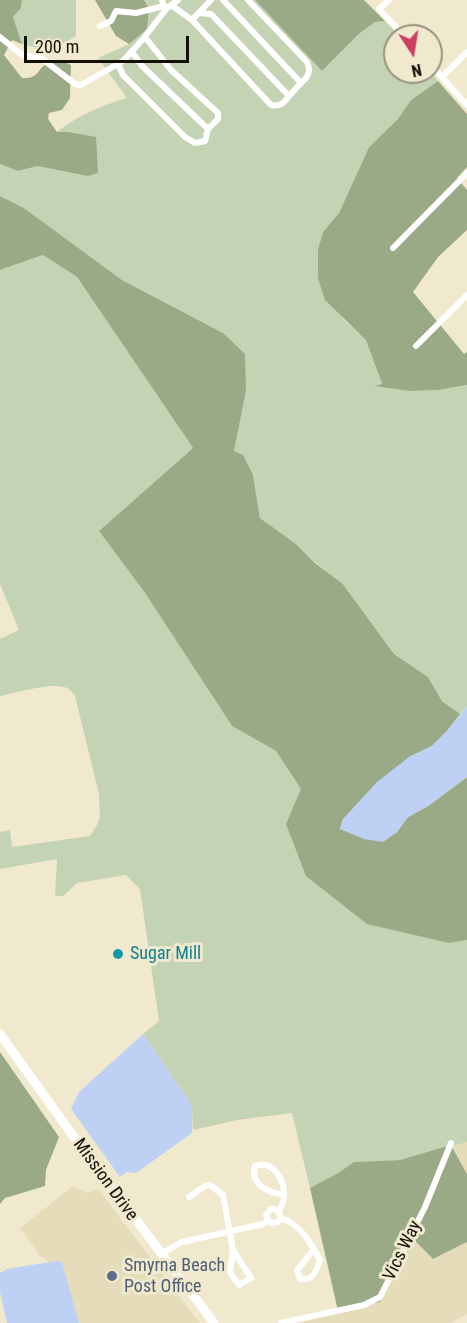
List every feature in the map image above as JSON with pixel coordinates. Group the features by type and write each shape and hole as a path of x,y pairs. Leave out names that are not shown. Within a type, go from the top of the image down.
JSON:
{"street":[{"path":"100,26 111,21 116,11 136,13 178,0"},
{"path":"223,0 301,83"},
{"path":"166,5 192,20 271,105 277,106 284,103 309,76 310,68 308,62 248,0"},
{"path":"389,0 379,9 393,24"},
{"path":"192,20 210,1"},
{"path":"210,1 211,14"},
{"path":"0,37 22,55 41,58 75,84 81,84 118,64 132,52 166,5"},
{"path":"199,12 211,14 289,96"},
{"path":"118,64 123,75 185,137 200,144 205,141 208,129 218,119 218,113 171,70 145,37"},
{"path":"132,52 149,73 208,129"},
{"path":"443,76 467,52"},
{"path":"443,78 467,105"},
{"path":"393,248 467,173"},
{"path":"416,346 467,295"},
{"name":"Mission Drive","path":"1,1037 160,1254 214,1323"},
{"name":"Vics Way","path":"281,1323 364,1305 380,1297 425,1207 451,1143"},
{"path":"160,1254 182,1242 268,1221 275,1223 280,1214 284,1194 281,1180 276,1171 264,1165 255,1166 254,1177 260,1186 272,1193 284,1194"},
{"path":"189,1197 210,1185 219,1191 224,1199 233,1250 251,1278 238,1285 230,1272 233,1250"},
{"path":"268,1221 266,1215 273,1208 298,1227 314,1249 320,1260 314,1276 300,1279 297,1270 314,1249"},
{"path":"312,1316 317,1323"}],"shaded area":[{"path":"467,1142 467,1174 451,1145"},
{"path":"72,1187 88,1193 98,1189 200,1323 79,1323 62,1262 49,1262 40,1256 20,1228"},
{"path":"407,1233 433,1259 467,1242 467,1314 450,1323 278,1323 380,1302"}],"green space":[{"path":"0,0 22,0 21,8 13,17 22,44 12,40 4,55 22,78 32,77 44,65 52,61 59,60 71,65 70,98 62,110 49,113 48,119 57,132 96,137 98,173 88,176 38,166 18,171 0,164"},
{"path":"22,0 76,0 76,36 63,43 44,48 22,44 13,17 21,8"},
{"path":"95,0 144,0 149,8 147,29 129,44 116,36"},
{"path":"144,0 255,0 322,71 360,33 375,22 385,21 388,24 383,24 383,84 434,84 411,100 398,119 369,147 339,213 323,232 318,249 343,319 366,339 382,385 377,386 410,391 438,390 467,385 467,706 460,714 442,701 428,677 394,654 342,583 296,544 260,518 253,475 234,451 246,391 223,333 122,280 24,208 0,196 0,164 18,171 38,166 53,167 68,172 57,132 90,112 127,98 98,58 129,44 149,8"},
{"path":"255,0 364,0 385,21 375,22 360,33 322,71"},
{"path":"434,84 441,84 467,114 467,167 457,178 467,190 467,230 438,257 413,292 464,354 467,352 467,385 438,390 410,391 374,386 382,384 366,340 325,300 318,278 318,249 323,232 339,213 369,147 398,119 411,100"},
{"path":"0,196 24,208 122,280 223,333 245,354 246,391 234,451 243,455 253,475 260,518 296,544 315,563 342,583 394,654 428,677 442,701 460,714 432,746 409,757 343,819 340,829 349,832 396,833 408,817 428,806 467,777 467,940 449,943 367,924 306,876 286,824 301,789 276,751 232,726 145,593 99,531 193,448 77,277 43,255 0,270"},
{"path":"43,255 77,277 193,448 99,531 145,593 232,726 276,751 302,790 286,824 449,943 467,940 467,1142 400,1160 354,1162 310,1188 292,1113 237,1120 193,1130 192,1105 143,1034 159,1021 140,889 126,875 77,883 63,896 55,896 57,859 0,869 0,832 10,830 12,847 90,836 100,817 99,794 75,696 71,691 63,687 46,686 0,696 0,639 19,630 0,584 0,270"},
{"path":"0,1052 59,1137 46,1170 45,1186 5,1198 0,1204"},
{"path":"451,1145 467,1174 467,1242 433,1259 407,1233 380,1302 338,1311 310,1188 354,1162 400,1160"}],"water":[{"path":"467,706 467,777 428,806 408,817 396,833 383,842 364,839 340,829 343,819 377,782 409,757 432,746"},
{"path":"143,1034 192,1105 192,1133 136,1173 127,1172 120,1177 71,1109 79,1092"},
{"path":"62,1262 79,1323 7,1323 0,1292 0,1273 7,1269"}],"place":[{"name":"Sugar Mill","path":"118,954"},
{"name":"Smyrna Beach Post Office","path":"112,1276"}]}
